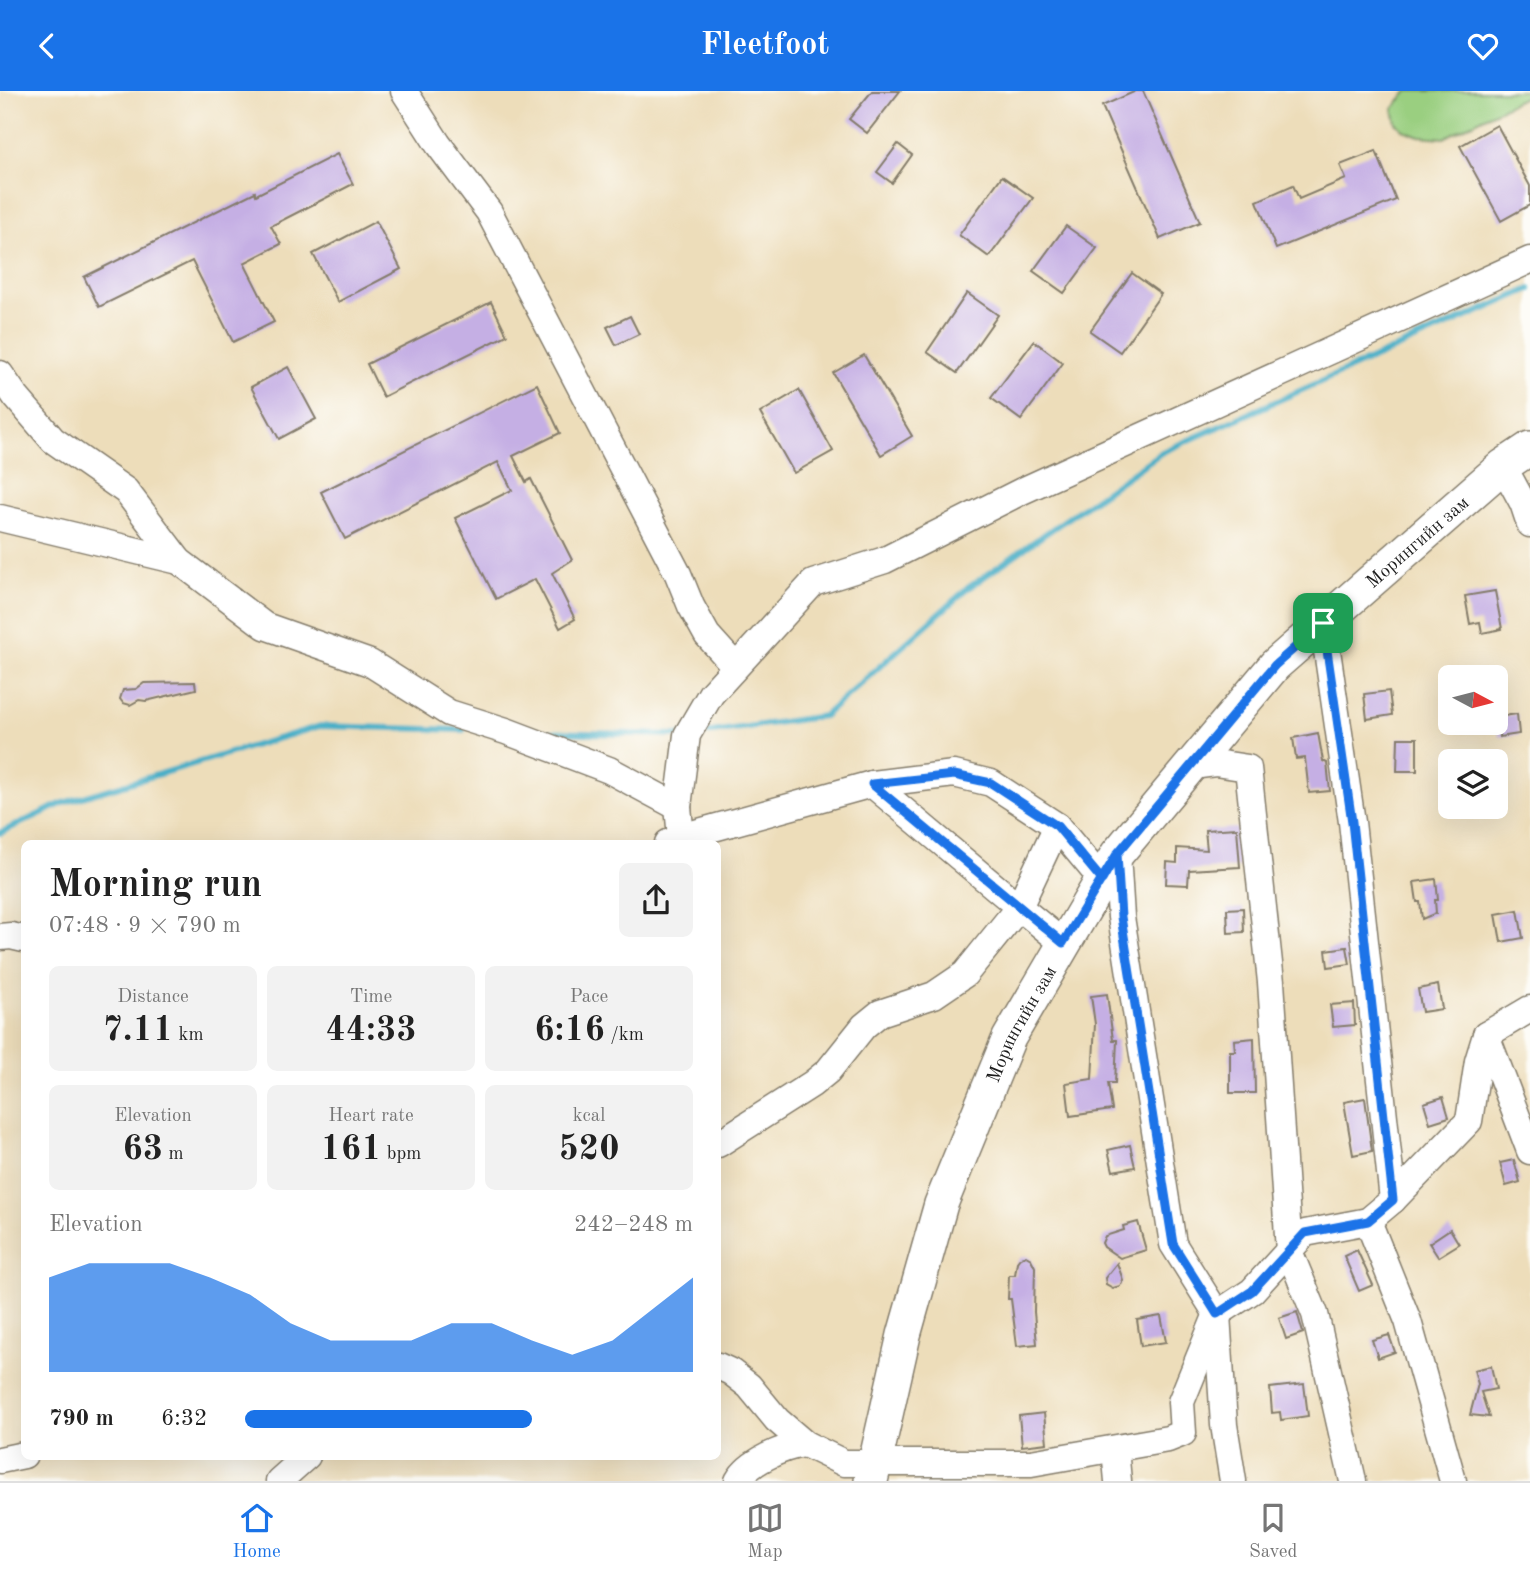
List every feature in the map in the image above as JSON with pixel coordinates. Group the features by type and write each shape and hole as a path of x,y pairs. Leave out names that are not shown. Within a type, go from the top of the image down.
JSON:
{"main road":[{"name":"Морингийн зам","path":"873,1472 904,1335 941,1204 1009,1038 1110,867 1275,665 1503,466 1530,448"}],"street":[{"path":"404,91 438,144 489,212 678,574 696,616 707,635 735,666"},
{"path":"1233,1481 1224,1425 1217,1314 1173,1244 1121,917 1110,867 1057,826 991,783 954,775 872,784 713,836 674,840 687,736 711,694 813,583 885,560 1022,491 1530,260"},
{"path":"0,374 53,440 126,491 179,561 265,626 370,663 449,713 506,731 609,770 678,807"},
{"path":"1503,466 1523,503 1530,524"},
{"path":"0,518 179,561"},
{"path":"1323,623 1352,822 1393,1200"},
{"path":"1192,766 1215,763 1248,768 1270,982 1289,1251 1315,1314 1353,1481"},
{"path":"872,784 1063,943"},
{"path":"721,1142 812,1084 828,1071 864,1025 880,1013 934,995 965,974 1019,907 1057,826"},
{"path":"0,937 21,938"},
{"path":"721,1367 749,1386 777,1419 805,1444 844,1463 873,1472 1031,1463 1168,1439 1183,1433 1181,1402 1217,1314 1252,1291 1305,1233 1368,1221 1393,1200 1469,1122 1478,1061 1486,1035 1530,1009"},
{"path":"1486,1035 1530,1151"},
{"path":"1368,1221 1408,1321 1453,1481"},
{"path":"738,1481 743,1471 786,1446 805,1444"},
{"path":"1115,1449 1118,1481"},
{"path":"0,1461 21,1456"},
{"path":"279,1481 303,1460"}],"green space":[{"path":"1408,91 1530,91 1530,94 1444,138 1419,136 1403,130 1396,123 1393,109"}],"building":[{"path":"872,91 900,91 867,133 849,119"},
{"path":"1136,91 1143,91 1200,222 1160,239 1102,106"},
{"path":"1497,125 1530,186 1530,205 1501,221 1460,146"},
{"path":"898,144 912,155 892,183 877,172"},
{"path":"1376,151 1396,200 1276,249 1257,201 1293,185 1299,199 1346,179 1340,165"},
{"path":"337,154 353,184 271,226 281,244 244,263 274,322 233,342 192,261 99,307 84,277"},
{"path":"1002,176 1033,198 989,257 959,235"},
{"path":"376,221 401,269 338,302 313,254"},
{"path":"1066,226 1097,248 1064,293 1033,271"},
{"path":"1132,273 1161,294 1120,352 1090,331"},
{"path":"967,293 998,315 957,373 927,352"},
{"path":"491,302 507,335 383,397 367,364"},
{"path":"630,316 639,334 616,345 607,327"},
{"path":"1034,341 1063,363 1021,420 991,398"},
{"path":"864,355 912,436 881,455 833,373"},
{"path":"288,367 316,419 279,439 251,387"},
{"path":"537,384 560,433 513,456 526,482 531,479 572,560 552,573 575,619 560,628 535,579 496,599 455,518 512,490 498,462 345,539 321,492"},
{"path":"799,390 833,451 794,473 760,413"},
{"path":"1495,591 1502,629 1482,633 1480,622 1470,624 1465,596"},
{"path":"195,682 196,689 146,701 139,700 130,705 120,699 123,690 136,689 144,683"},
{"path":"1389,691 1392,715 1367,719 1364,694"},
{"path":"1517,714 1519,734 1499,737 1508,735 1508,715"},
{"path":"1318,733 1323,761 1327,763 1330,791 1309,793 1305,758 1296,759 1293,738"},
{"path":"1398,738 1417,738 1417,771 1397,771"},
{"path":"1237,828 1240,867 1189,870 1188,885 1166,884 1167,862 1177,863 1177,848 1207,850 1205,830"},
{"path":"1436,879 1436,913 1422,919 1414,882"},
{"path":"1243,908 1244,932 1228,933 1227,909"},
{"path":"1518,910 1523,938 1501,942 1496,914"},
{"path":"1347,947 1350,964 1328,967 1326,950"},
{"path":"1438,985 1442,1009 1422,1012 1418,989"},
{"path":"1107,994 1113,1040 1117,1040 1115,1083 1108,1083 1112,1110 1070,1116 1066,1083 1092,1079 1095,1024 1091,996"},
{"path":"1354,1003 1355,1025 1333,1027 1330,1005"},
{"path":"1254,1038 1255,1093 1230,1093 1230,1051 1235,1051 1234,1040"},
{"path":"1443,1097 1449,1117 1430,1123 1424,1103"},
{"path":"1365,1098 1372,1151 1353,1155 1344,1102"},
{"path":"1130,1145 1135,1167 1113,1171 1108,1150"},
{"path":"1514,1160 1520,1182 1506,1186 1500,1163"},
{"path":"1138,1222 1146,1250 1120,1258 1104,1247 1102,1243 1105,1236 1124,1230 1123,1226"},
{"path":"1450,1229 1459,1244 1438,1257 1429,1243"},
{"path":"1357,1250 1373,1285 1359,1291 1344,1256"},
{"path":"1026,1256 1035,1267 1034,1312 1037,1344 1017,1346 1011,1299 1008,1299 1009,1275 1015,1275 1017,1262"},
{"path":"1117,1263 1123,1280 1120,1286 1113,1288 1106,1284 1105,1278"},
{"path":"1297,1312 1303,1333 1286,1339 1279,1318"},
{"path":"1161,1316 1166,1342 1141,1346 1137,1320"},
{"path":"1389,1335 1395,1352 1378,1358 1372,1340"},
{"path":"1491,1366 1496,1389 1481,1392 1489,1417 1470,1415 1478,1384 1474,1370"},
{"path":"1304,1384 1308,1416 1281,1420 1280,1412 1272,1413 1270,1388"},
{"path":"1044,1413 1047,1443 1022,1446 1019,1416"}],"waterway":[{"path":"698,734 824,716 968,588 1162,452 1530,289"},
{"path":"0,833 63,803 320,726 463,730"},
{"path":"537,732 680,735"}],"route":[{"path":"1323,623 1275,665 1117,854 1102,880 1057,826 991,783 954,775 872,784 1063,943 1102,880 1117,854 1121,917 1173,1244 1217,1314 1252,1291 1305,1233 1368,1221 1393,1200 1352,822 1323,623"}]}
